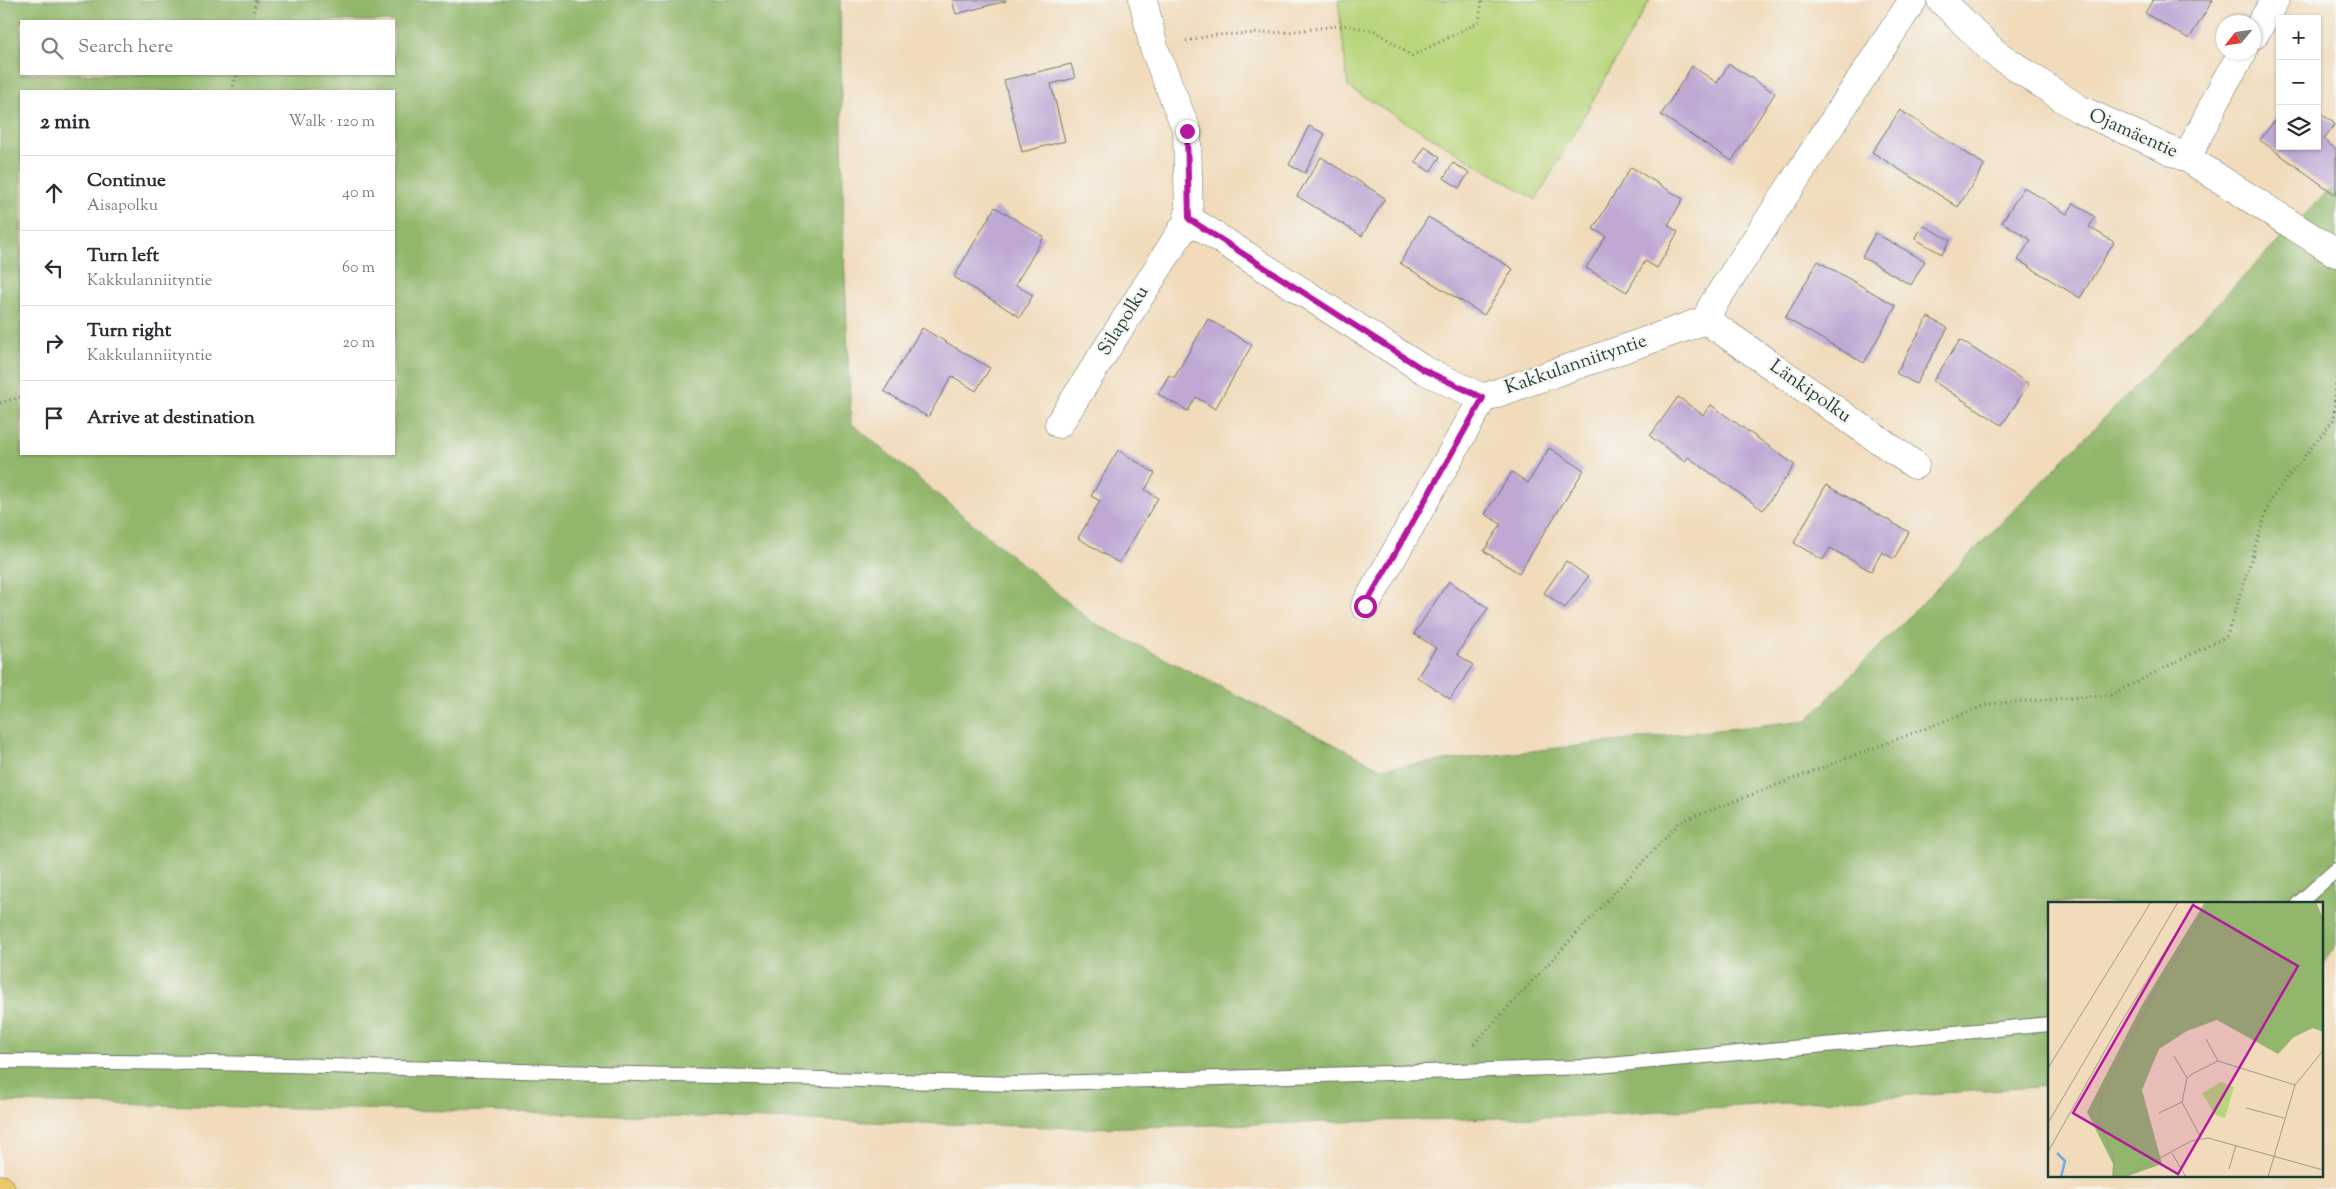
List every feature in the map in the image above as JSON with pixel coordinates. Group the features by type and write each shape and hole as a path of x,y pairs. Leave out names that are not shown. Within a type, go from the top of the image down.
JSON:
{"street":[{"path":"1143,0 1154,48 1187,131 1189,219"},
{"path":"1706,320 1712,306 1913,0"},
{"name":"Ojamäentie","path":"1941,0 1994,54 2079,109 2187,158 2336,253"},
{"path":"2261,23 2275,0"},
{"path":"2187,158 2225,82 2238,60"},
{"name":"Kakkulanniityntie","path":"1189,219 1424,370 1483,398 1706,320"},
{"name":"Silapolku","path":"1059,424 1189,219"},
{"name":"Länkipolku","path":"1706,320 1914,464"},
{"path":"1365,606 1483,398"}],"lane":[{"path":"2300,902 2336,870"},
{"path":"0,1061 212,1063 1016,1084 1588,1067 2048,1024"}],"path":[{"path":"251,20 256,0"},
{"path":"1154,48 1214,36 1288,32 1344,25 1375,31 1412,56 1478,22 1482,0"},
{"path":"232,90 237,75"},
{"path":"1448,1071 1680,822 1989,704 2111,695 2227,636 2270,500 2334,419 2336,382"},
{"path":"0,403 20,397"}],"green space":[{"path":"0,0 840,0 844,254 851,423 1092,622 1381,768 1807,720 2330,189 2336,194 2336,945 2324,962 2324,902 2048,902 2048,1086 1580,1116 1088,1128 553,1113 0,1102"},
{"path":"1338,0 1650,0 1536,200 1348,87"}],"building":[{"path":"952,0 1006,0 1006,1 956,14"},
{"path":"2153,0 2213,0 2189,39 2145,13"},
{"path":"1071,64 1075,78 1051,84 1065,141 1022,152 1004,80"},
{"path":"1729,64 1775,93 1732,161 1661,115 1692,66 1717,83"},
{"path":"1900,110 1985,165 1958,207 1872,152"},
{"path":"2321,114 2335,124 2324,140 2336,149 2336,195 2260,140 2276,118 2276,150 2321,150"},
{"path":"1309,126 1325,134 1305,173 1289,165"},
{"path":"1425,147 1440,157 1430,172 1415,162"},
{"path":"1321,157 1385,198 1362,236 1297,196"},
{"path":"1453,163 1469,173 1459,188 1444,178"},
{"path":"1631,167 1683,199 1668,225 1678,232 1657,268 1645,261 1627,292 1586,268 1606,236 1593,229"},
{"path":"2024,187 2067,214 2074,203 2095,217 2089,227 2114,242 2080,298 2018,260 2031,240 2002,222"},
{"path":"995,207 1044,237 1015,285 1033,295 1020,317 954,277"},
{"path":"1428,217 1513,269 1484,315 1400,263"},
{"path":"1923,225 1950,240 1942,254 1915,239"},
{"path":"1875,233 1925,261 1911,285 1862,257"},
{"path":"1818,261 1896,306 1864,363 1785,318"},
{"path":"1928,317 1948,328 1916,384 1896,373"},
{"path":"1208,319 1252,345 1215,409 1196,397 1188,411 1158,394 1169,375 1174,378"},
{"path":"922,328 990,368 976,391 952,376 928,417 884,391"},
{"path":"1960,340 2029,384 2002,425 1933,381"},
{"path":"1678,397 1703,415 1711,405 1795,465 1763,510 1688,457 1685,462 1650,436"},
{"path":"1549,448 1584,470 1519,573 1484,551 1501,524 1485,514 1512,472 1528,483"},
{"path":"1118,450 1155,473 1145,490 1158,498 1119,563 1078,538 1100,501 1091,496"},
{"path":"1826,485 1909,532 1894,559 1882,552 1871,571 1830,548 1823,560 1794,543"},
{"path":"1566,561 1588,577 1565,608 1544,593"},
{"path":"1449,581 1488,608 1457,654 1473,665 1450,699 1417,677 1436,648 1414,634"}],"route":[{"path":"1187,131 1189,219 1424,370 1483,398 1365,606"}]}
